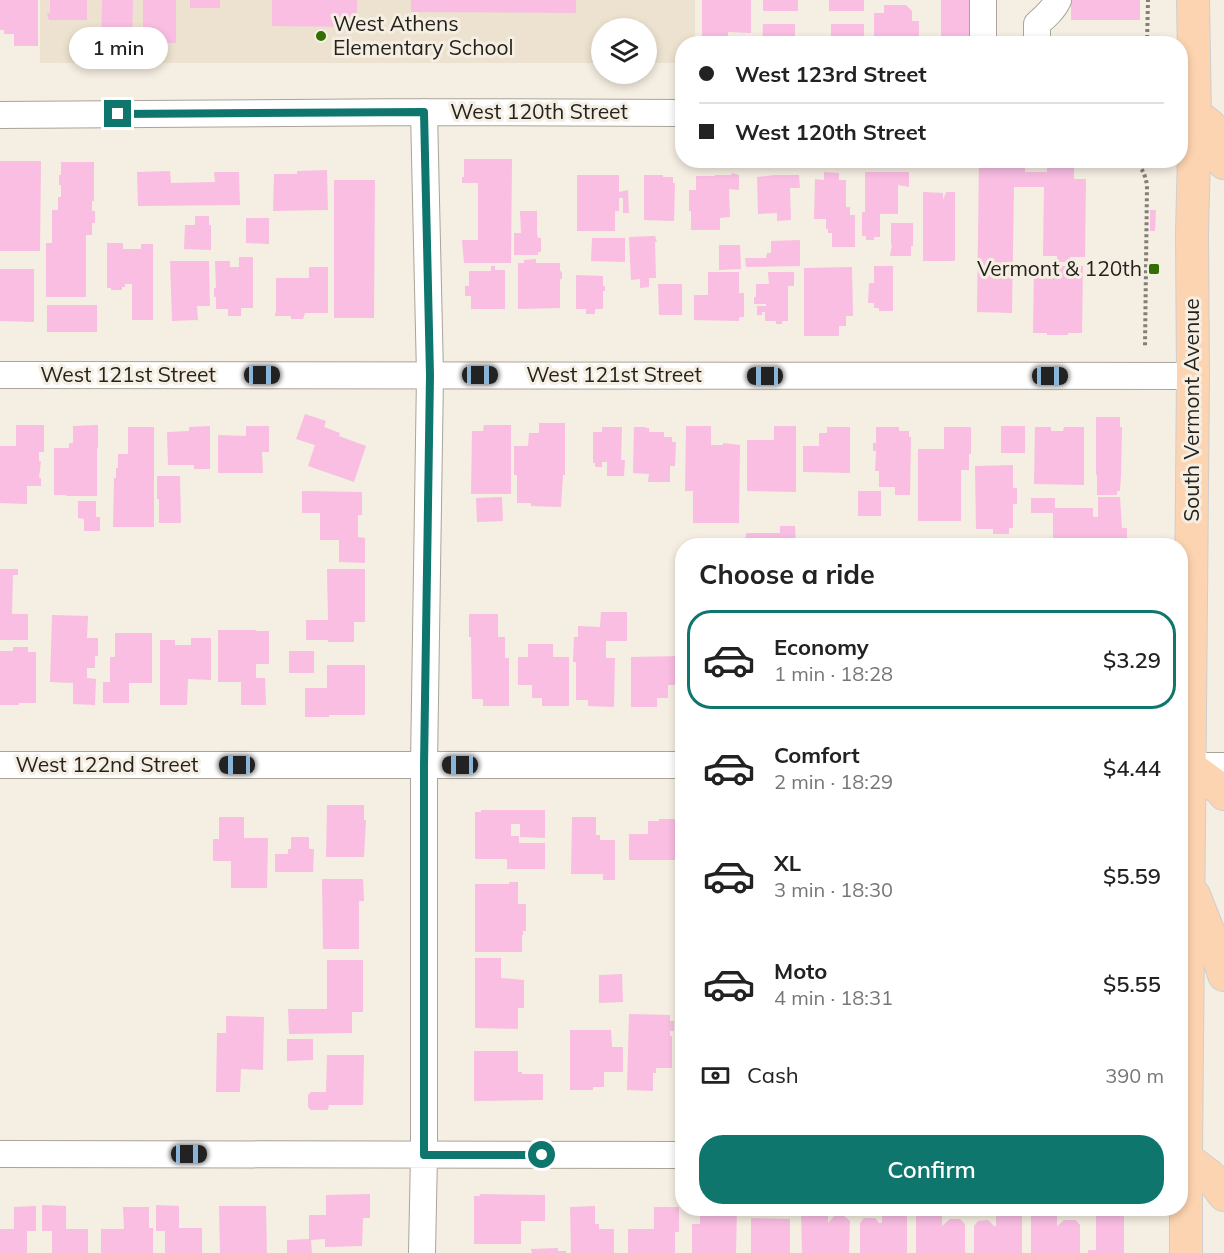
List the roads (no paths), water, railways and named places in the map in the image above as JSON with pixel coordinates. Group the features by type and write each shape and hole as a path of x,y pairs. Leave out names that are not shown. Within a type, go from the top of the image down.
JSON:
{"main road":[{"name":"South Vermont Avenue","path":"1188,620 1193,376 1192,233 1200,115 1193,0"},
{"path":"1200,115 1217,137 1224,156 1224,163"},
{"path":"1188,768 1221,789 1224,794"},
{"name":"South Vermont Avenue","path":"1188,854 1188,929"},
{"path":"1189,883 1224,975"},
{"path":"1188,1161 1210,1176 1224,1195"},
{"name":"South Vermont Avenue","path":"1185,1216 1186,1253"}],"street":[{"path":"983,0 983,36"},
{"path":"1037,36 1037,24 1058,1"},
{"path":"422,1253 424,765 430,375 424,112"},
{"name":"West 120th Street","path":"0,115 675,113"},
{"name":"West 121st Street","path":"0,375 1193,376"},
{"name":"West 122nd Street","path":"0,765 675,765"},
{"path":"1188,766 1224,766"},
{"path":"0,1154 675,1155"},
{"path":"1188,1159 1224,1164"}],"place":[{"name":"West Athens Elementary School","path":"321,36"},
{"name":"Vermont & 120th","path":"1154,269"}]}
